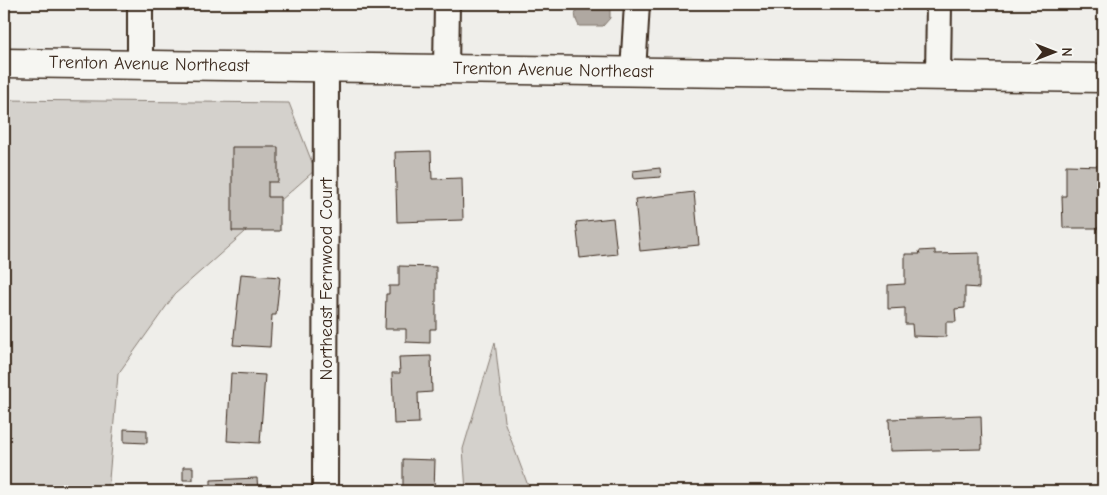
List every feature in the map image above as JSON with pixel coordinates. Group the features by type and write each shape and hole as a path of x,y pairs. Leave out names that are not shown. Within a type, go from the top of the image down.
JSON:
{"main road":[{"name":"Trenton Avenue Northeast","path":"4,63 1103,78"}],"street":[{"path":"140,4 140,64"},
{"path":"446,68 447,4"},
{"path":"633,72 637,4"},
{"path":"938,75 939,4"},
{"name":"Northeast Fernwood Court","path":"325,491 326,66"}],"shaded area":[{"path":"580,4 610,8 610,18 603,26 579,26 575,15"},
{"path":"4,100 289,103 315,170 175,294 118,374 108,491 4,491"},
{"path":"495,342 504,421 530,491 466,491 463,449"}],"building":[{"path":"232,147 278,147 278,182 268,182 268,197 280,197 280,231 232,231"},
{"path":"431,151 432,179 462,178 463,220 397,222 395,152"},
{"path":"1066,165 1103,166 1103,228 1063,228 1062,196 1066,196"},
{"path":"660,168 661,177 634,179 633,171"},
{"path":"694,192 699,245 640,251 635,199"},
{"path":"613,218 617,254 580,258 576,222"},
{"path":"935,250 935,254 979,253 979,288 965,287 965,308 955,309 956,322 946,322 946,337 913,336 912,324 905,324 905,308 888,309 888,285 905,284 905,254 920,254 919,251"},
{"path":"399,266 436,267 436,329 430,329 430,343 406,342 406,329 385,329 386,294 389,294 389,286 399,286"},
{"path":"241,274 280,277 276,315 272,315 270,347 233,345"},
{"path":"431,356 432,392 418,393 419,423 394,424 392,373 400,373 399,357"},
{"path":"231,373 265,375 260,443 227,441"},
{"path":"981,416 982,449 890,451 889,419"},
{"path":"124,429 147,430 147,443 124,442"},
{"path":"403,459 435,460 434,491 403,491"},
{"path":"183,467 193,467 193,480 183,480"},
{"path":"257,478 258,491 211,491 211,480"}]}
